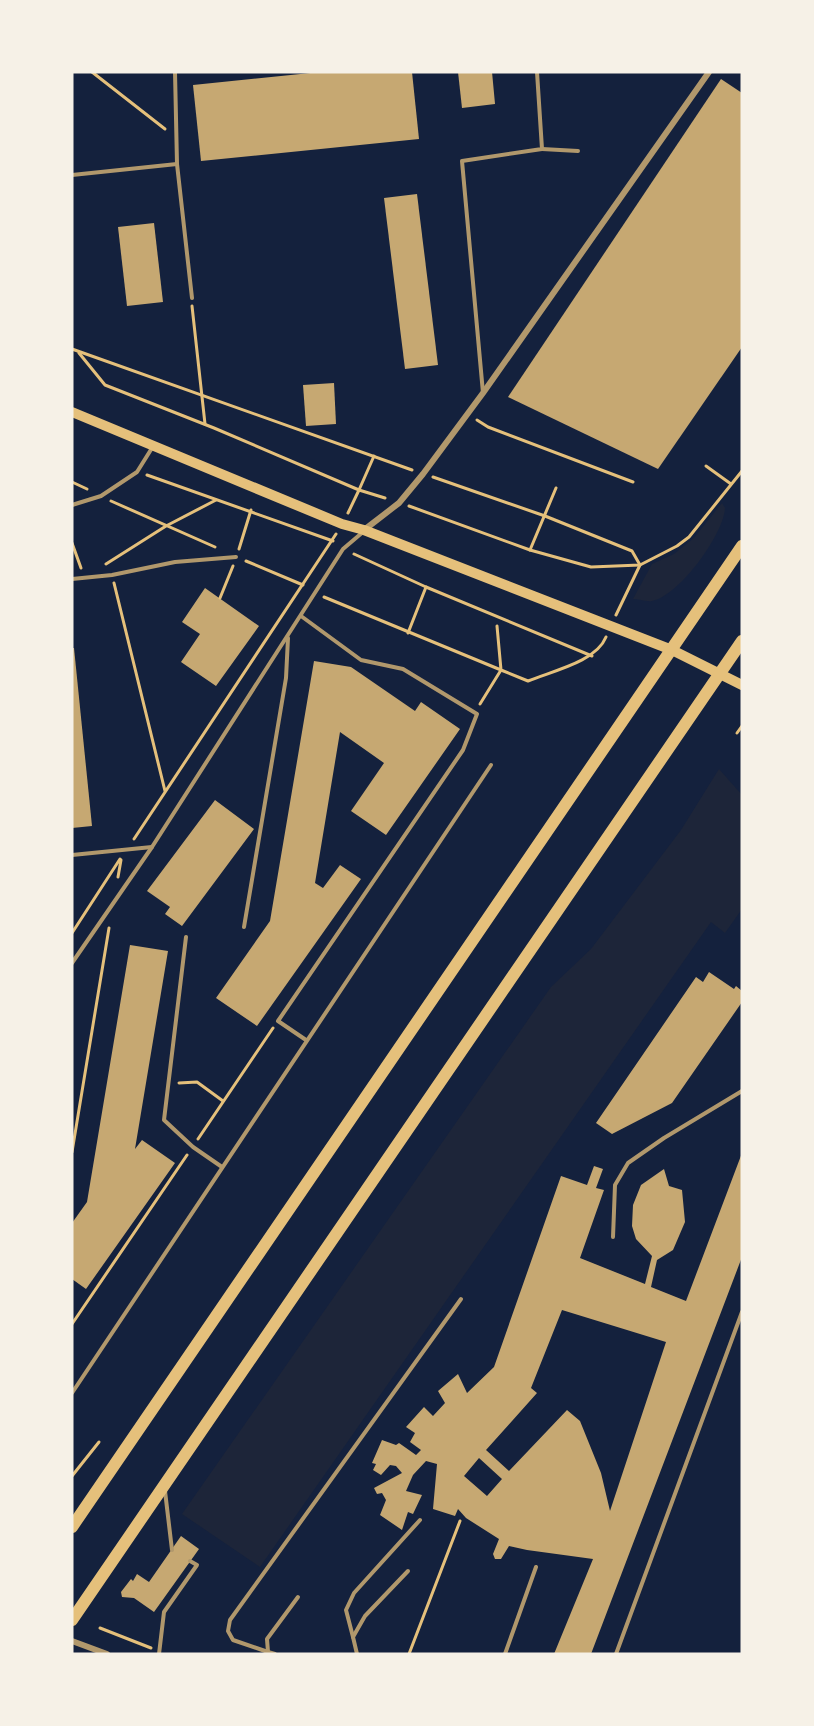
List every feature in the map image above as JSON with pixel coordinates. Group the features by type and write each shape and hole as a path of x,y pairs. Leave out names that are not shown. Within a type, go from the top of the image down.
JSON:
{"main road":[{"path":"72,411 342,524 364,530 672,650 742,685"},
{"path":"72,1527 742,546"},
{"path":"72,1620 742,641"}],"street":[{"path":"364,530 399,503 423,474 483,393 709,72"},
{"path":"72,1641 107,1654"}],"lane":[{"path":"175,72 177,164 192,298"},
{"path":"537,72 543,149"},
{"path":"483,393 462,161 543,149 578,151"},
{"path":"72,175 177,164"},
{"path":"72,505 101,496 137,472 153,446"},
{"path":"72,963 152,847 343,549 364,530"},
{"path":"72,579 111,575 175,562 236,556"},
{"path":"301,616 361,660 403,669 477,714 463,750 278,1022 306,1040"},
{"path":"244,927 286,678 288,636"},
{"path":"72,1393 491,765"},
{"path":"72,855 152,847"},
{"path":"186,937 164,1120 193,1147 222,1167"},
{"path":"613,1237 615,1185 628,1163 664,1138 742,1091"},
{"path":"275,1654 232,1640 228,1631 230,1620 461,1299"},
{"path":"616,1654 742,1312"},
{"path":"165,1485 172,1550"},
{"path":"357,1654 346,1610 354,1593 420,1520"},
{"path":"159,1653 164,1612 197,1565 190,1561"},
{"path":"505,1654 536,1567"},
{"path":"353,1637 365,1616 408,1571"},
{"path":"268,1652 267,1639 298,1597"}],"path":[{"path":"92,72 177,137"},
{"path":"192,298 205,424"},
{"path":"72,349 544,516 632,550 640,565"},
{"path":"78,351 105,385 205,424 359,490 530,550 591,567 640,565 677,546 689,537 742,471"},
{"path":"477,420 488,427 633,482"},
{"path":"127,850 333,540 374,456"},
{"path":"706,466 731,484"},
{"path":"137,472 333,540 343,549 426,587 592,656"},
{"path":"530,550 556,488"},
{"path":"72,543 84,578 166,526 216,500"},
{"path":"497,626 501,670 528,681 592,656 602,647 640,565"},
{"path":"111,575 165,791"},
{"path":"408,633 426,587"},
{"path":"737,733 742,726"},
{"path":"72,933 121,858 72,1152"},
{"path":"72,1324 278,1022"},
{"path":"168,1083 197,1082 224,1101"},
{"path":"72,1476 99,1442"},
{"path":"72,1466 77,1470"},
{"path":"409,1654 460,1521"},
{"path":"99,1628 159,1653"}],"shaded area":[{"path":"722,503 725,508 717,533 709,548 687,576 663,597 652,601 633,599 652,564 674,554 694,538"},
{"path":"719,769 742,795 742,909 725,933 711,922 260,1567 182,1514 551,987 591,949 681,830"}],"building":[{"path":"320,72 412,72 419,139 201,161 193,85"},
{"path":"458,72 492,72 495,104 462,108"},
{"path":"721,79 742,93 742,347 658,469 508,397"},
{"path":"417,194 438,365 405,369 384,198"},
{"path":"154,223 163,302 127,306 118,227"},
{"path":"334,383 336,424 306,426 303,385"},
{"path":"205,588 259,626 216,686 181,662 200,634 182,622"},
{"path":"72,648 74,648 92,826 72,828"},
{"path":"314,661 351,667 415,711 421,702 460,729 386,835 351,811 384,763 340,732 315,883 323,888 340,865 361,879 257,1026 216,998 270,921"},
{"path":"215,800 254,829 182,926 165,914 170,907 147,891"},
{"path":"130,945 168,951 135,1149 142,1140 175,1163 86,1289 72,1279 72,1223 87,1202"},
{"path":"709,972 734,989 736,986 742,991 742,1002 672,1103 612,1134 596,1123 696,977 703,982"},
{"path":"742,1153 742,1257 591,1654 554,1654 593,1559 509,1546 501,1559 495,1559 493,1554 499,1539 466,1518 458,1509 455,1516 433,1509 437,1464 426,1461 413,1475 406,1491 422,1495 413,1514 408,1512 402,1530 380,1515 386,1500 382,1493 377,1494 374,1488 402,1473 396,1466 390,1465 381,1475 373,1470 376,1464 372,1463 382,1440 396,1445 399,1443 416,1455 421,1450 410,1442 415,1433 406,1427 424,1407 433,1416 445,1403 438,1391 458,1374 467,1393 494,1367 561,1176 587,1185 594,1166 603,1169 596,1188 604,1190 580,1258 645,1284 652,1256 636,1239 632,1226 633,1205 641,1185 664,1169 669,1186 682,1190 685,1222 673,1250 657,1260 651,1287 686,1301","holes":["562,1310 666,1342 610,1511 601,1473 580,1421 567,1410 509,1471 486,1450 537,1393 531,1388","479,1458 502,1479 487,1496 464,1476"]},
{"path":"181,1536 199,1549 154,1612 134,1598 122,1597 121,1592 137,1574 149,1582"}]}
